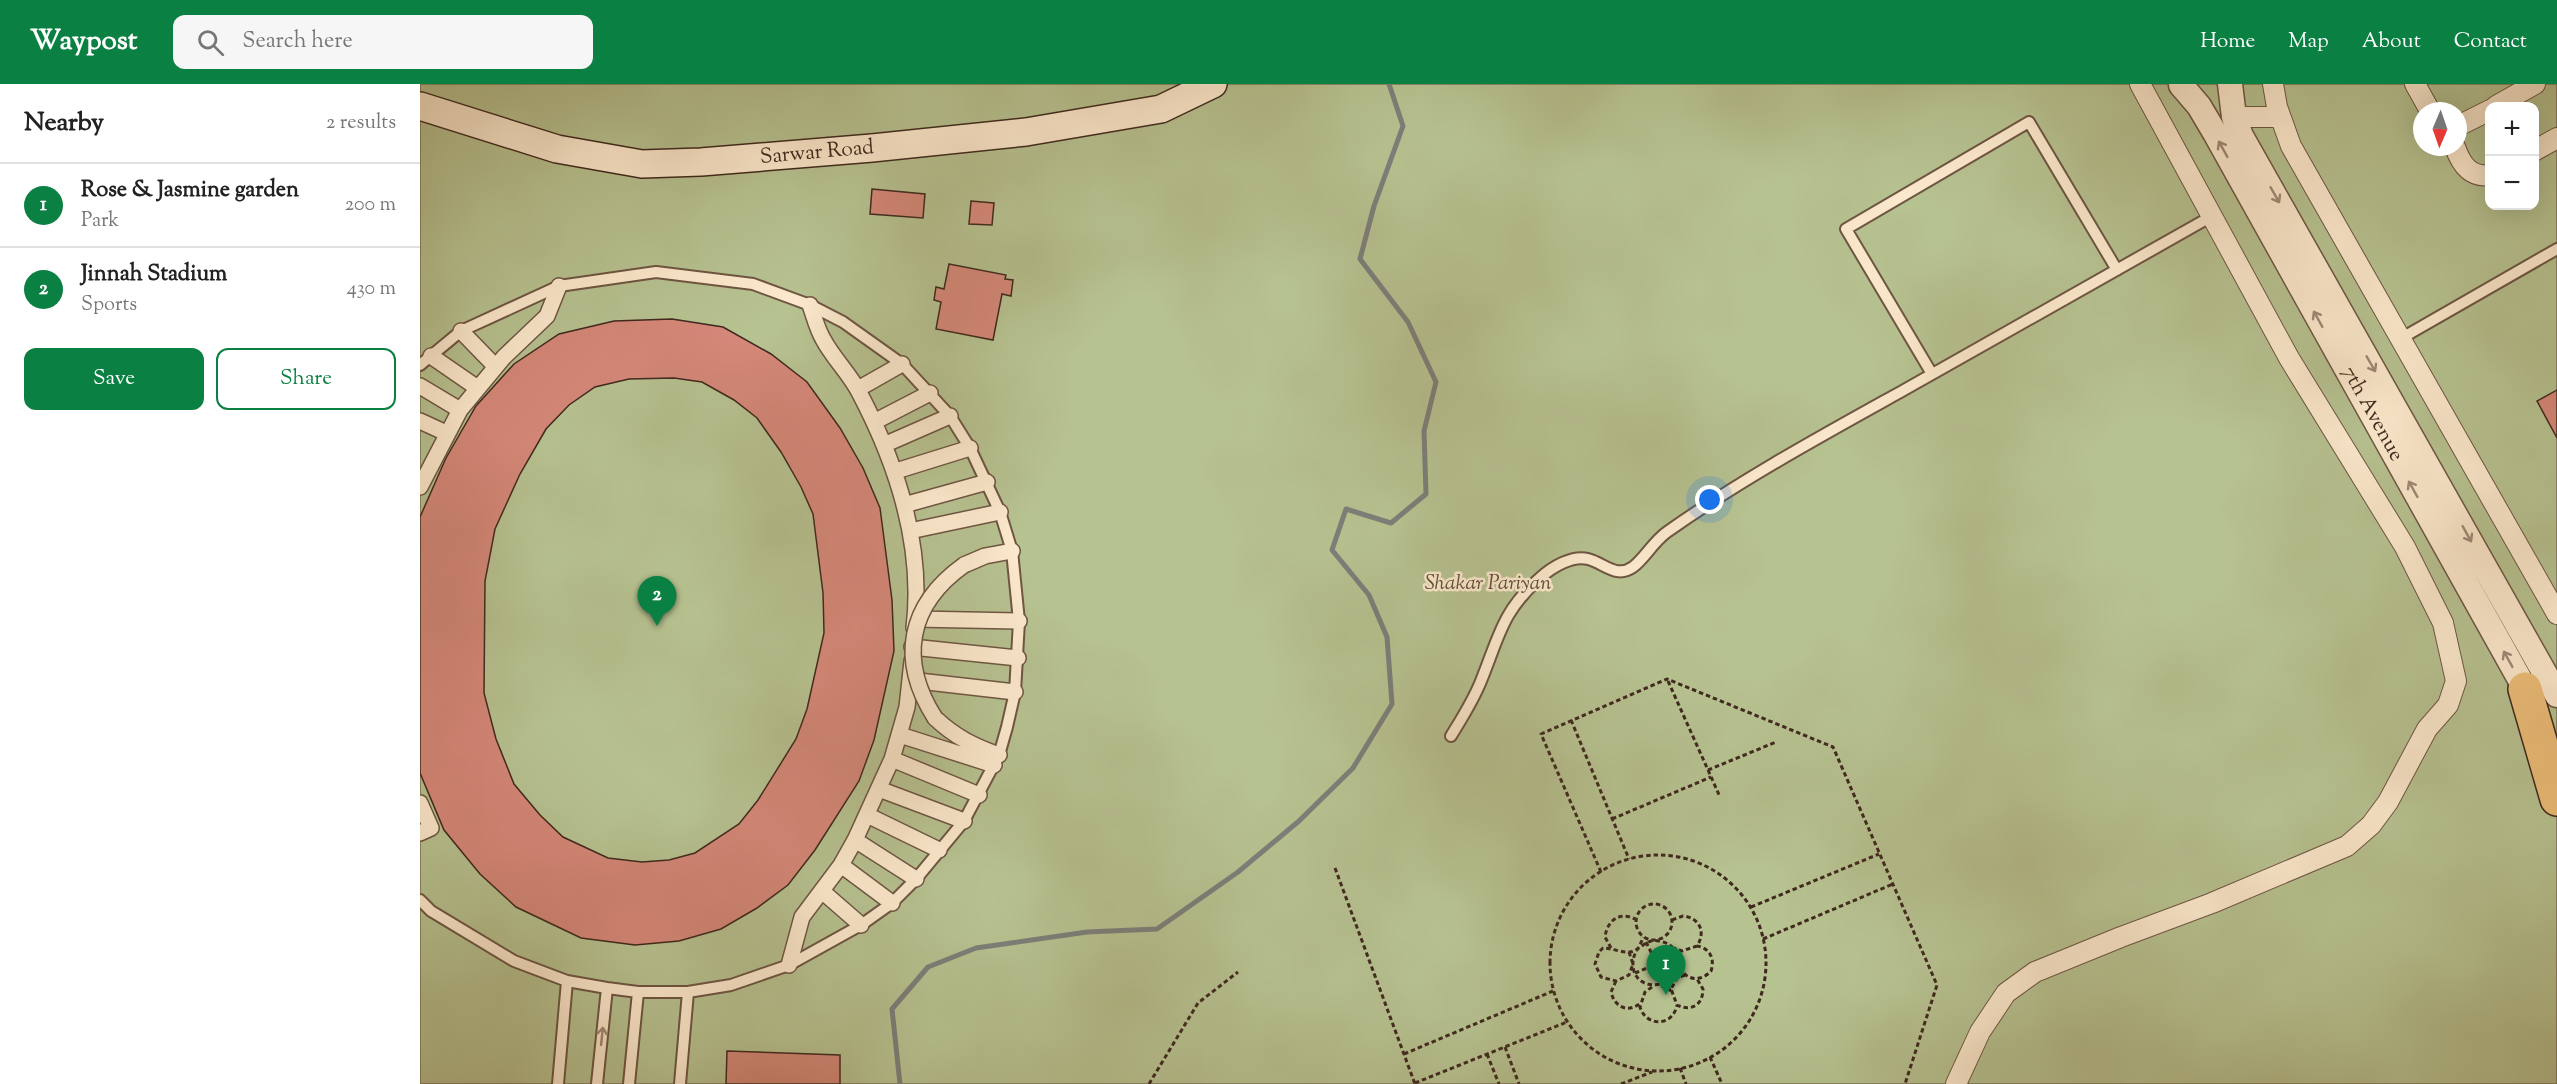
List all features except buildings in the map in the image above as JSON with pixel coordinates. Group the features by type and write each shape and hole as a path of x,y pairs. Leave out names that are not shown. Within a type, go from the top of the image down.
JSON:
{"highway":[{"path":"2525,689 2557,799"}],"main road":[{"name":"Sarwar Road","path":"420,106 557,149 642,164 872,148 1026,132 1161,109 1213,84"}],"street":[{"path":"1956,1084 1980,1032 2006,993 2035,972 2212,903 2347,846 2371,825 2388,802 2427,729 2448,705 2456,681 2449,644 2436,609 2405,547 2289,358 2140,84"},
{"path":"2180,84 2202,84"},
{"name":"7th Avenue","path":"2180,84 2199,106 2215,133 2557,747"},
{"name":"7th Avenue","path":"2230,84 2234,117 2241,136 2557,695"},
{"path":"2273,84 2280,117 2290,146 2557,614"},
{"path":"2415,84 2425,102"},
{"path":"2503,102 2535,84"},
{"path":"2467,122 2485,112"},
{"path":"2234,117 2280,117"},
{"path":"2539,149 2557,138"},
{"path":"2459,156 2472,173 2485,174"},
{"path":"420,487 426,458 446,433 476,387 547,316 559,286"},
{"path":"789,965 802,917 823,892 841,865 892,759 900,735 910,680 916,593 910,531 896,471 858,389 822,338 810,305"},
{"path":"460,331 495,366"},
{"path":"425,361 476,387"},
{"path":"858,389 902,364"},
{"path":"420,386 460,410"},
{"path":"874,422 930,393"},
{"path":"885,444 950,416"},
{"path":"420,421 446,433"},
{"path":"896,471 970,448"},
{"path":"904,505 987,482"},
{"path":"910,531 1000,512"},
{"path":"997,760 951,733 935,718 923,699 915,678 912,657 914,634 921,613 932,594 946,578 964,565 985,556 1012,551"},
{"path":"915,619 1019,621"},
{"path":"912,647 1018,658"},
{"path":"910,680 1015,692"},
{"path":"900,735 997,760"},
{"path":"892,759 979,795"},
{"path":"879,789 964,821"},
{"path":"420,803 431,828 420,833"},
{"path":"867,815 939,850"},
{"path":"855,840 916,879"},
{"path":"841,865 892,903"},
{"path":"823,892 861,925"}],"lane":[{"path":"1932,374 1846,229 2029,122 2117,270"},
{"path":"1451,736 1470,707 1502,625 1511,608 1543,575 1562,563 1576,558 1587,558 1608,569 1621,571 1631,568 1665,533 1770,465 2212,216"},
{"path":"2400,339 2557,249"},
{"path":"420,900 431,911 514,962 567,981 638,992 688,992 731,985 789,965 861,925 892,903 916,879 964,821 997,760 1015,692 1019,621 1012,551 1000,512 970,448 950,416 902,364 843,322 810,305 753,284 656,272 559,286 460,331 425,361"},
{"path":"558,1084 567,981"},
{"path":"597,1084 607,988"},
{"path":"629,1084 638,992"},
{"path":"680,1084 688,992"}],"path":[{"path":"1667,679 1720,797"},
{"path":"1601,872 1541,734 1667,679 1833,747 1937,985 1905,1084"},
{"path":"1571,720 1629,860"},
{"path":"1708,770 1776,742"},
{"path":"1612,819 1711,777"},
{"path":"1750,907 1880,854"},
{"path":"1621,1084 1654,1071 1688,1067 1719,1053 1744,1029 1761,999 1767,965 1762,931 1746,898 1719,872 1684,857 1647,855 1611,865 1580,886 1559,917 1549,953 1553,991 1567,1022 1590,1047 1620,1065 1654,1071"},
{"path":"1335,868 1415,1084 1567,1022"},
{"path":"1764,939 1893,884"},
{"path":"1635,920 1640,909 1651,904 1663,906 1668,909 1672,920 1666,936"},
{"path":"1611,948 1605,937 1612,920 1624,916 1635,920 1642,936 1639,947 1629,975 1616,981 1611,992 1616,1003 1626,1009 1637,1006 1641,1002"},
{"path":"1672,920 1683,916 1699,923 1702,935 1696,946"},
{"path":"1642,936 1664,942 1673,948 1682,951 1696,946 1707,950 1712,959 1711,971 1702,978 1696,979 1685,975 1677,956 1673,948 1666,936"},
{"path":"1616,981 1601,976 1595,964 1603,948 1629,952 1646,942 1666,936"},
{"path":"1646,942 1655,960 1660,963"},
{"path":"1645,992 1666,984 1675,976 1682,951"},
{"path":"1629,952 1635,973 1642,981 1645,992 1640,1007 1642,1012 1650,1021 1668,1020 1676,1011 1677,1005 1668,987 1656,986 1642,981 1629,975"},
{"path":"1658,968 1660,963 1677,956"},
{"path":"1652,966 1655,960"},
{"path":"1635,973 1652,966 1658,968 1666,984"},
{"path":"1149,1084 1198,1003 1238,972"},
{"path":"1671,993 1673,982 1685,975"},
{"path":"1677,1005 1689,1008 1698,1004 1703,989 1696,979"},
{"path":"1404,1054 1553,991"},
{"path":"1505,1047 1519,1084"},
{"path":"1487,1054 1499,1084"},
{"path":"1710,1057 1722,1084"},
{"path":"1680,1068 1686,1084"}],"green space":[{"name":"Shakar Pariyan","path":"420,84 2557,84 2557,1084 420,1084"}],"waterway":[{"path":"900,1084 892,1009 928,967 976,948 1087,932 1157,929 1238,872 1299,821 1353,768 1392,704 1387,637 1369,595 1332,550 1346,509 1391,523 1426,494 1424,431 1436,382 1408,322 1360,259 1374,206 1403,126 1389,84"}],"place":[{"name":"Jinnah Stadium","path":"657,626"},
{"name":"Rose & Jasmine garden","path":"1666,995"}]}
